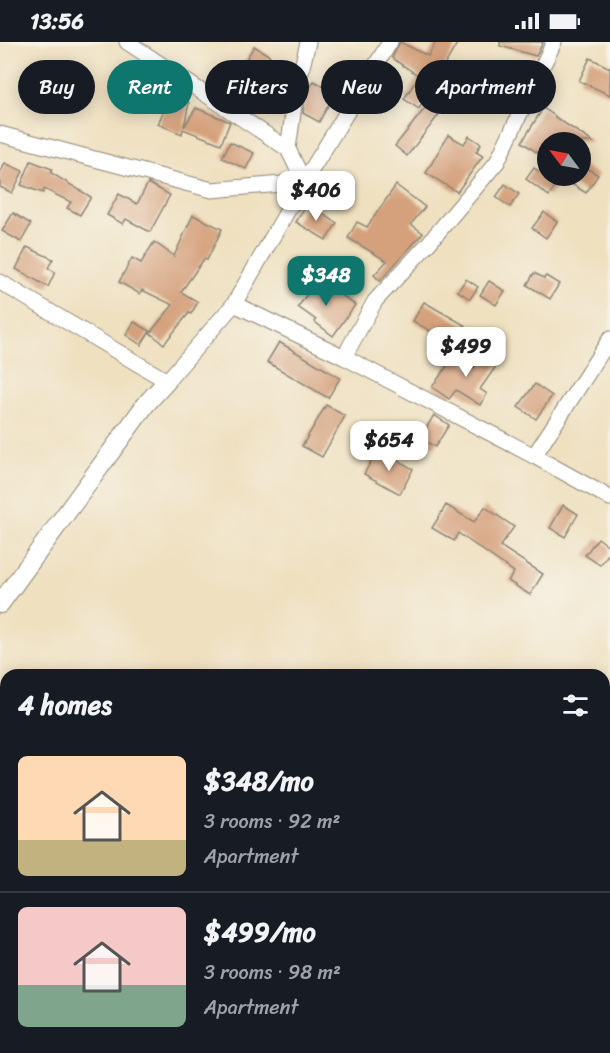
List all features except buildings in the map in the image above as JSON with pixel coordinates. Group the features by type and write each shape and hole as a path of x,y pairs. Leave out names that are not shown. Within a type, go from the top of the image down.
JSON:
{"street":[{"path":"127,42 288,149 304,182"},
{"path":"288,149 296,92 308,42"},
{"path":"0,604 146,405 234,304 304,182 390,42"},
{"path":"344,357 375,301 428,244 497,162 555,42"},
{"path":"0,134 212,190 304,182"},
{"path":"0,282 167,381"},
{"path":"234,304 344,357 610,498"},
{"path":"534,456 610,339"}]}
